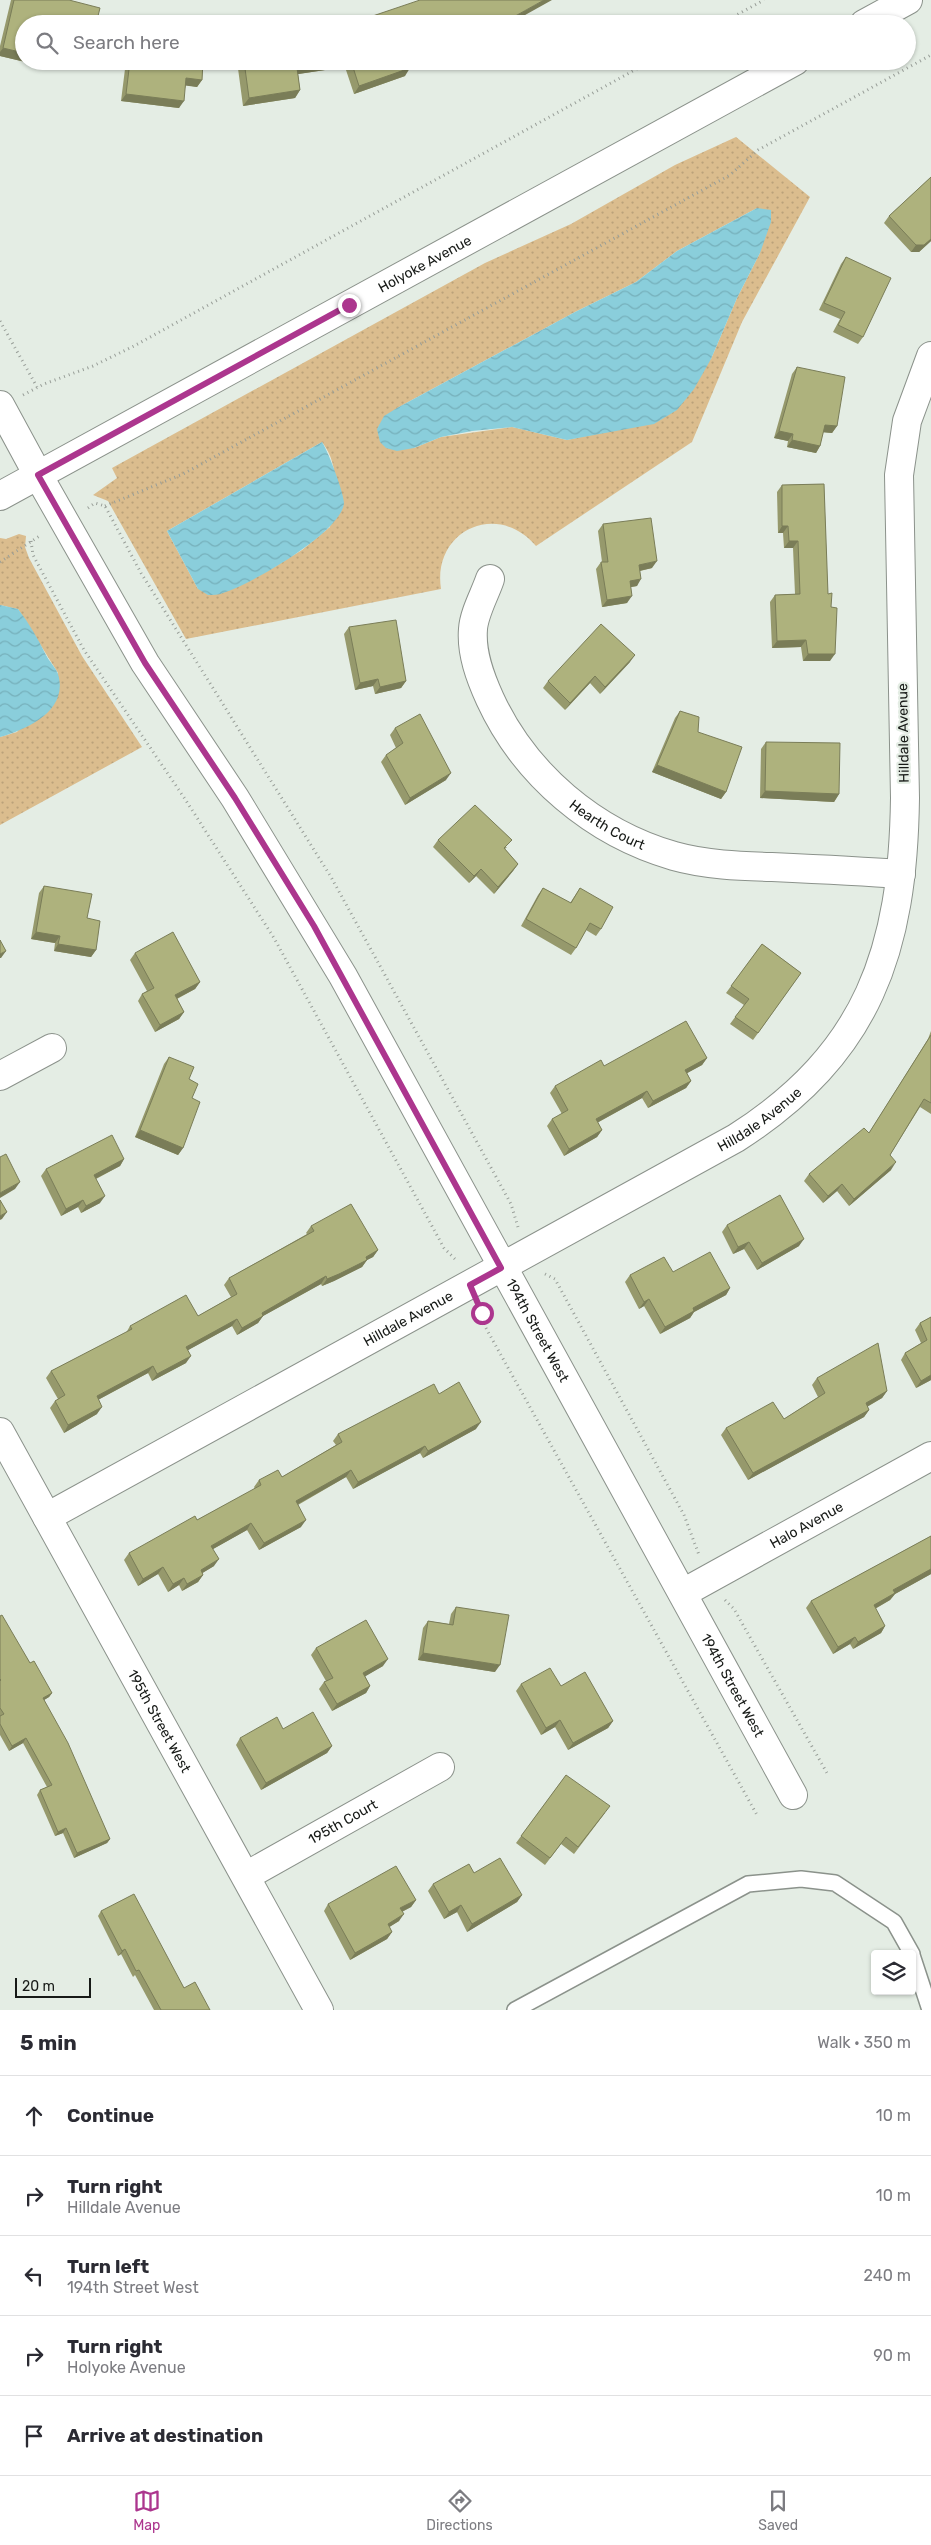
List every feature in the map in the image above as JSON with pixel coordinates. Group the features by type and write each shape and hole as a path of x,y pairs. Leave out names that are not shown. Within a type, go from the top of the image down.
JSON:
{"street":[{"path":"880,15 908,0"},
{"name":"Holyoke Avenue","path":"0,496 779,70"},
{"name":"Hilldale Avenue","path":"47,1517 736,1138 764,1120 812,1079 843,1040 878,976 896,918 901,874 905,798 899,475 907,421 931,356"},
{"name":"194th Street West","path":"1,406 145,663 230,790 314,926 501,1268 683,1593 793,1796"},
{"name":"Hearth Court","path":"490,579 473,626 472,644 483,685 502,723 524,755 573,804 627,839 689,860 755,866 901,874"},
{"path":"0,1076 52,1048"},
{"name":"195th Street West","path":"0,1432 319,2010"},
{"name":"Halo Avenue","path":"683,1593 931,1456"},
{"name":"195th Court","path":"246,1876 440,1767"}],"lane":[{"path":"516,2010 748,1884 800,1879 835,1883 894,1922 910,1950"},
{"path":"916,1966 930,2010"}],"path":[{"path":"736,15 764,0"},
{"path":"916,64 931,56"},
{"path":"1,406 37,387 93,366 134,346 635,70"},
{"path":"95,504 104,506 183,474 730,175 758,150 905,70"},
{"path":"0,321 37,387"},
{"path":"104,506 146,581 281,796 373,951 511,1204 516,1225 546,1275 555,1280 565,1297 684,1515 698,1553 711,1577 726,1603 734,1609 827,1773"},
{"path":"0,562 31,541 33,555 84,650 185,800 274,938 444,1248 456,1258 482,1310 482,1321 757,1815"}],"shaded area":[{"path":"736,137 810,197 742,322 692,442 536,546 520,532 503,525 486,524 471,528 457,538 447,551 441,569 441,589 186,639 108,501 93,495 117,478 112,468 485,263 571,224 675,165","holes":["757,208 760,253 737,298 711,359 590,435 567,440 512,427 441,437 414,448 397,408 575,312 636,282 677,251","322,442 332,462 335,483 330,527 302,550 271,569 198,589 167,531"]},
{"path":"19,534 26,536 25,547 29,558 82,656 142,747 0,825 0,737 17,732 58,673 18,609 0,605 0,538 6,539"}],"water":[{"path":"757,208 771,210 771,222 760,253 737,298 711,359 694,389 677,410 654,424 567,440 512,427 472,431 441,437 414,448 397,451 386,448 380,442 377,429 384,416 575,312 636,282 677,251"},
{"path":"322,442 335,472 343,498 344,503 339,515 312,542 273,569 253,580 218,595 208,595 198,589 167,531"},
{"path":"0,605 18,609 22,614 57,672 60,687 58,698 44,716 22,729 0,737"}],"building":[{"path":"14,0 69,0 100,8 98,15 15,15 15,51 3,48"},
{"path":"420,0 544,0 517,15 376,15"},
{"path":"129,70 203,70 202,80 186,78 184,101 126,94"},
{"path":"245,70 297,70 300,90 249,98"},
{"path":"354,70 404,70 359,86"},
{"path":"931,177 931,239 924,245 916,245 889,216"},
{"path":"846,257 891,278 863,337 838,325 845,312 824,303"},
{"path":"797,367 845,377 837,426 825,425 820,446 792,440 793,434 779,431"},
{"path":"824,484 828,594 832,593 831,607 837,608 835,654 808,654 806,640 777,641 775,595 800,594 798,541 789,541 788,526 782,526 782,485"},
{"path":"651,518 657,561 639,565 641,579 630,581 632,596 607,600 601,562 608,562 603,524"},
{"path":"396,620 406,681 380,687 378,679 360,683 349,627"},
{"path":"601,624 635,655 605,687 595,676 570,703 548,681"},
{"path":"680,711 699,717 698,732 742,747 726,792 657,765"},
{"path":"420,714 451,773 410,798 386,755 403,743 395,728"},
{"path":"766,742 840,743 839,794 765,791"},
{"path":"475,805 512,840 504,848 518,864 498,887 481,869 474,876 438,840"},
{"path":"44,886 92,894 87,918 100,921 96,950 58,944 60,936 36,932"},
{"path":"543,888 571,903 580,888 613,907 601,929 590,923 576,948 526,919"},
{"path":"173,932 200,982 175,995 184,1012 160,1025 142,994 154,988 135,953"},
{"path":"0,940 6,951 0,954"},
{"path":"762,944 801,973 758,1033 735,1017 749,999 731,986"},
{"path":"686,1021 707,1058 685,1070 691,1081 653,1101 647,1091 596,1119 602,1130 569,1149 552,1119 568,1110 555,1086 601,1060 604,1066"},
{"path":"931,1035 931,1103 924,1099 890,1155 896,1162 854,1199 842,1184 828,1196 809,1174 864,1128 869,1133"},
{"path":"169,1057 194,1067 189,1079 198,1084 192,1098 200,1102 183,1148 140,1130"},
{"path":"112,1135 124,1159 94,1175 105,1196 86,1206 83,1200 66,1209 46,1169"},
{"path":"6,1154 20,1182 0,1193 0,1157"},
{"path":"780,1195 804,1239 762,1263 749,1242 738,1247 727,1225"},
{"path":"0,1200 7,1212 0,1216"},
{"path":"351,1204 378,1250 366,1257 367,1260 327,1279 326,1276 262,1313 263,1316 242,1328 237,1319 186,1347 191,1356 157,1374 153,1366 97,1396 102,1407 68,1425 55,1401 65,1395 51,1371 132,1329 130,1326 186,1295 198,1316 237,1294 229,1278 314,1231 311,1226"},
{"path":"710,1252 730,1288 693,1308 694,1311 665,1327 649,1299 644,1302 630,1275 664,1257 673,1272"},
{"path":"931,1317 931,1375 921,1381 905,1353 927,1340 920,1323"},
{"path":"878,1343 887,1391 866,1403 869,1410 753,1473 726,1428 773,1402 784,1419 825,1393 817,1378"},
{"path":"459,1382 481,1422 428,1451 425,1446 358,1482 351,1470 296,1501 306,1520 264,1543 251,1523 211,1546 219,1559 201,1570 203,1575 187,1584 184,1578 173,1584 163,1567 143,1579 129,1553 195,1516 197,1520 261,1485 259,1480 278,1470 282,1477 342,1442 338,1434 434,1384 439,1394"},
{"path":"931,1536 931,1569 893,1590 895,1593 874,1605 885,1626 858,1642 855,1637 838,1647 811,1601"},
{"path":"456,1607 509,1615 500,1665 423,1653 428,1621 453,1625"},
{"path":"2,1615 30,1663 34,1661 52,1693 43,1698 68,1743 110,1839 77,1853 66,1828 58,1832 40,1790 52,1785 26,1738 12,1746 0,1724 0,1716 4,1714 0,1708 0,1616"},
{"path":"366,1620 388,1659 363,1673 370,1686 337,1704 324,1682 333,1678 316,1648"},
{"path":"550,1668 561,1686 585,1672 613,1721 573,1743 560,1720 546,1728 521,1684"},
{"path":"313,1712 332,1746 266,1783 240,1738 277,1717 283,1729"},
{"path":"566,1775 610,1806 578,1847 566,1837 550,1858 521,1836"},
{"path":"500,1858 522,1895 472,1924 461,1905 449,1912 433,1884 469,1864 474,1873"},
{"path":"396,1866 416,1900 400,1908 404,1914 388,1924 392,1932 355,1953 328,1904"},
{"path":"134,1894 184,1988 195,1982 210,2010 161,2010 139,1970 136,1971 125,1949 122,1951 101,1911"}],"route":[{"path":"349,305 38,475 145,663 235,798 314,926 501,1268 470,1285 482,1313"}]}
